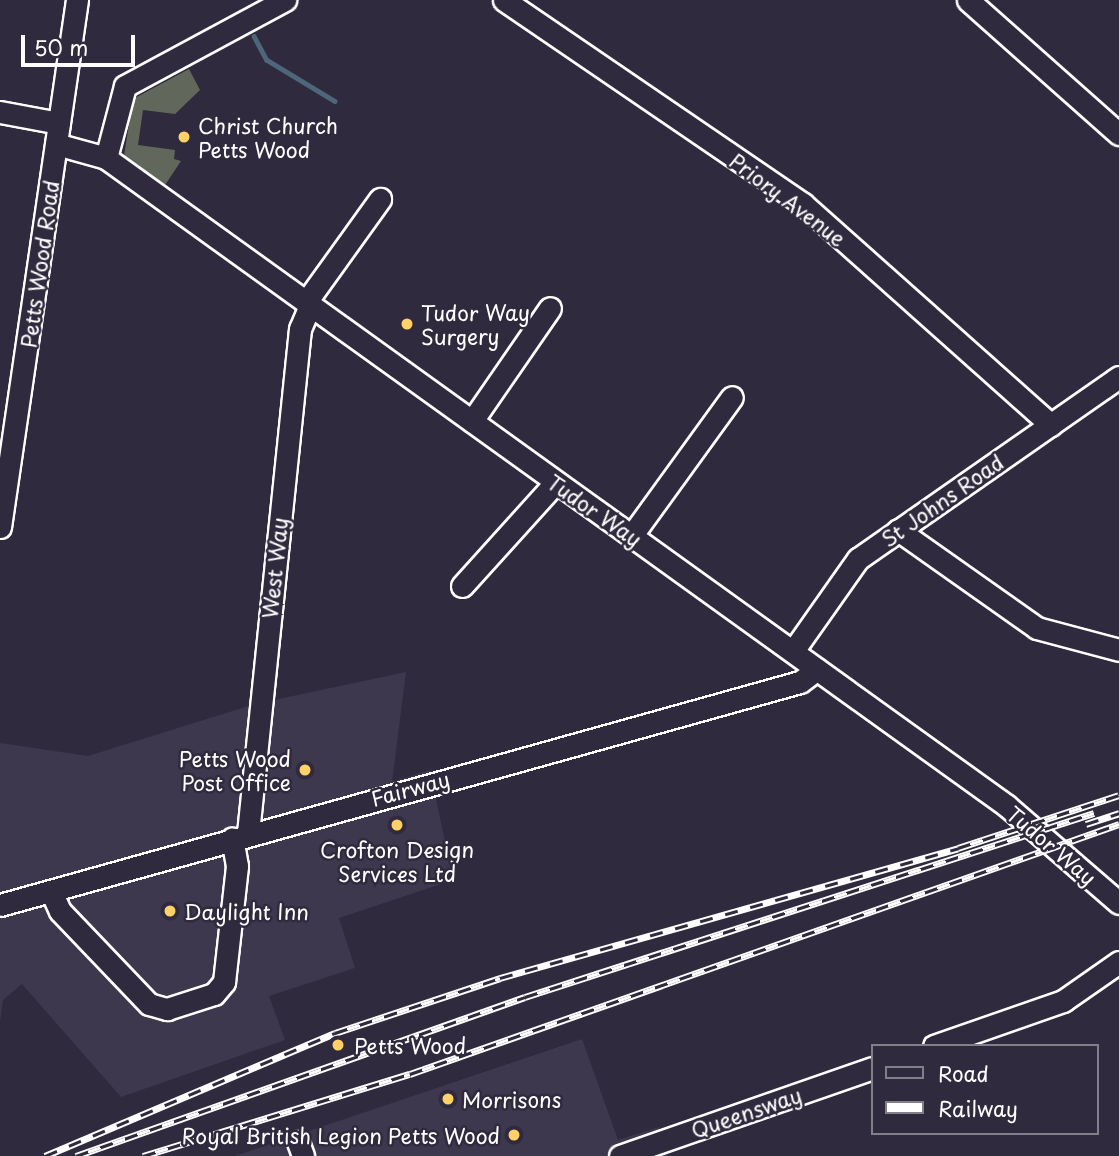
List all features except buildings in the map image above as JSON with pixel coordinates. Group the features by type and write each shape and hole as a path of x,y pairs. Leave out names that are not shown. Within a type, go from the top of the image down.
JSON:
{"street":[{"name":"Petts Wood Road","path":"0,527 77,0"},
{"path":"106,158 125,86 285,0"},
{"name":"Priory Avenue","path":"504,0 803,204 1051,425"},
{"path":"968,0 1119,134"},
{"path":"0,111 59,123"},
{"name":"Tudor Way","path":"56,144 106,158 1024,820 1119,903"},
{"name":"West Way","path":"51,891 60,911 149,1004 167,1009 214,994 224,982 300,329 308,304 380,199"},
{"path":"471,421 550,308"},
{"name":"St Johns Road","path":"793,651 842,576 898,530 1119,377"},
{"path":"632,535 732,397"},
{"path":"462,586 556,482"},
{"path":"898,530 1037,628 1119,650"},
{"name":"Fairway","path":"0,905 240,835 800,682 817,669"},
{"path":"940,1044 1063,1001 1119,962"},
{"name":"Queensway","path":"620,1156 648,1151 870,1069"}],"shaded area":[{"path":"406,672 392,782 430,770 453,880 339,918 355,968 269,996 285,1040 121,1097 22,984 3,1000 0,1022 0,743 88,756 255,704"},
{"path":"582,1039 618,1140 659,1127 668,1156 235,1156"}],"green space":[{"path":"189,69 200,90 175,114 143,110 138,145 175,150 174,159 181,161 165,185 124,156 133,99"}],"waterway":[{"path":"254,36 267,60 335,101"}],"railway":[{"path":"45,1156 335,1033 500,978 958,848 1119,795"},
{"path":"76,1156 525,997 1094,813"},
{"path":"1086,824 1119,813"},
{"path":"143,1156 410,1074 1119,824"}],"place":[{"name":"Christ Church Petts Wood","path":"184,137"},
{"name":"Tudor Way Surgery","path":"407,324"},
{"name":"Petts Wood Post Office","path":"305,770"},
{"name":"Crofton Design Services Ltd","path":"397,825"},
{"name":"Daylight Inn","path":"170,911"},
{"name":"Petts Wood","path":"338,1045"},
{"name":"Morrisons","path":"448,1099"},
{"name":"Royal British Legion Petts Wood","path":"514,1135"}]}
